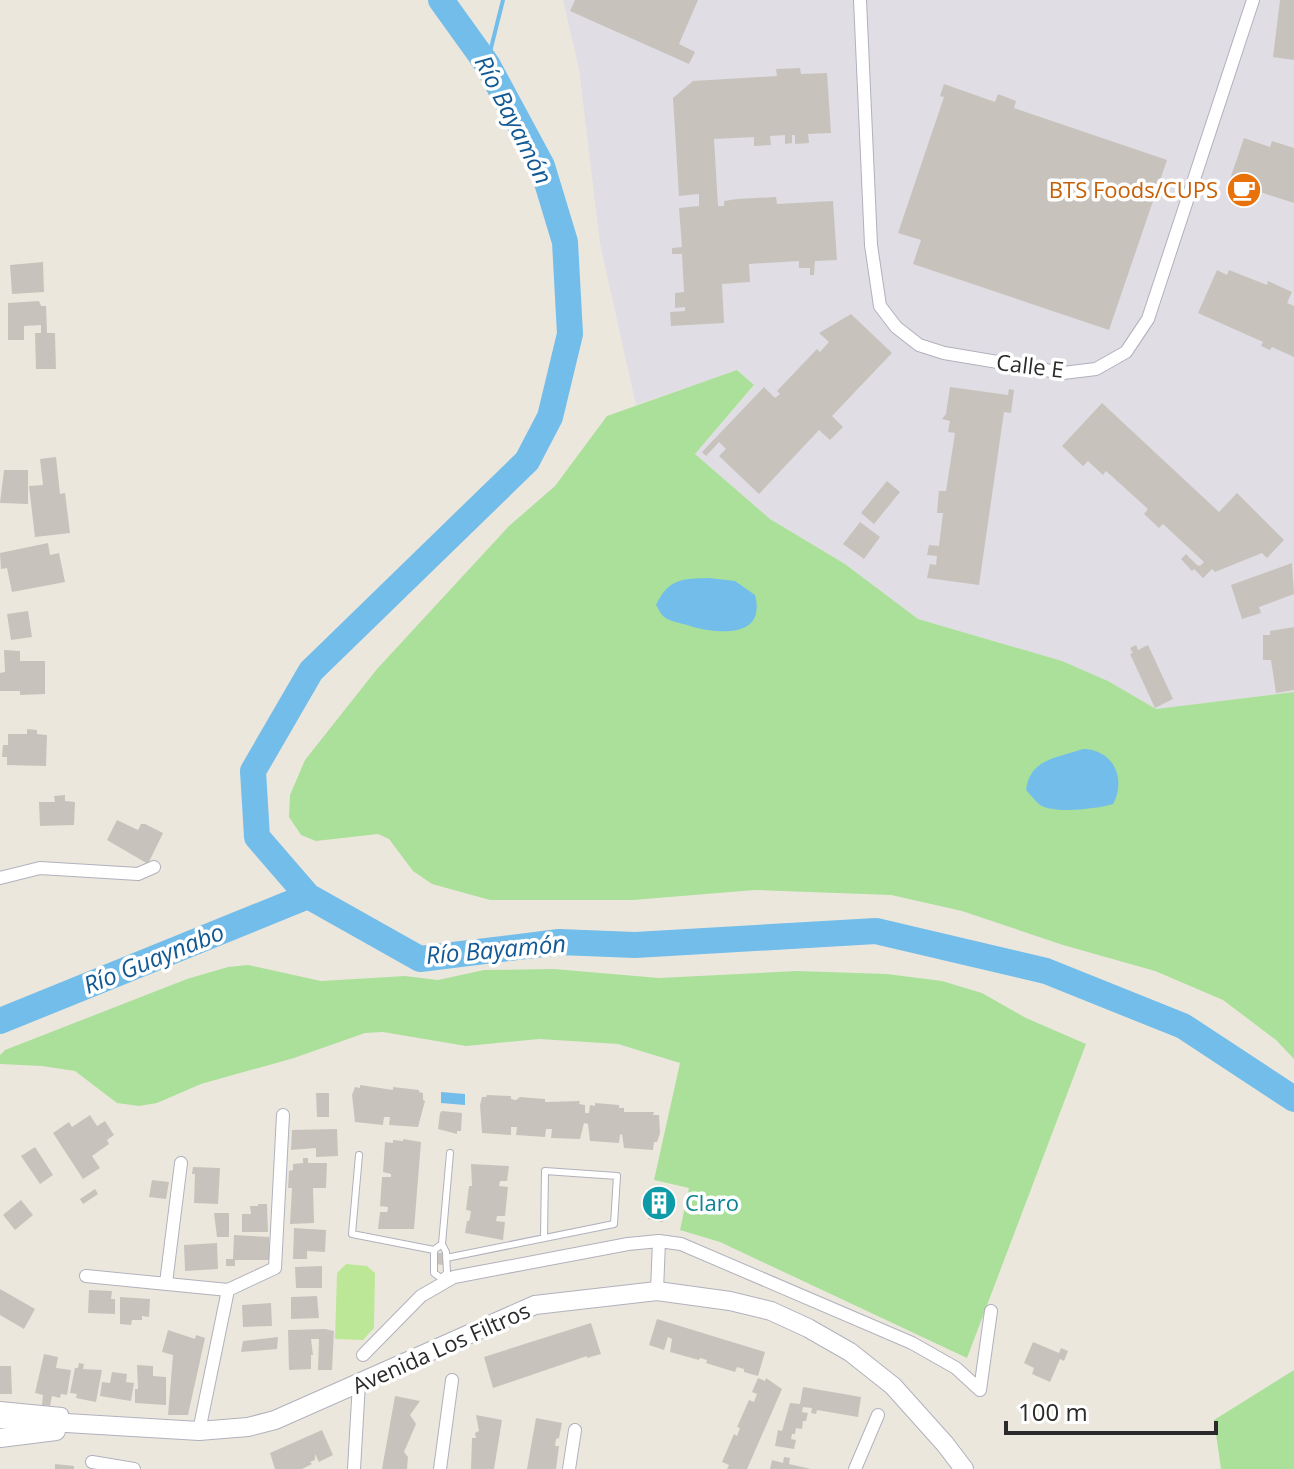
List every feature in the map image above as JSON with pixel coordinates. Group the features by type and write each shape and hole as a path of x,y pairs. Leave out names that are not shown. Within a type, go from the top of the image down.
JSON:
{"main road":[{"name":"Avenida Los Filtros","path":"0,1419 199,1431 248,1427 275,1420 535,1305 657,1291 730,1301 771,1311 850,1352 893,1386 964,1469"},
{"name":"Avenida Los Filtros","path":"0,1438 102,1426"}],"street":[{"name":"Calle E","path":"860,0 871,245 880,306 896,327 919,345 944,353 1063,373 1096,369 1126,352 1148,319 1253,0"},
{"path":"0,878 40,868 138,874 154,867"},
{"path":"86,1276 228,1290 275,1268 283,1115"},
{"path":"166,1283 181,1163"},
{"path":"657,1291 659,1241"},
{"path":"363,1355 440,1281 628,1244 659,1241 681,1244 912,1343 956,1368 980,1390 991,1311"},
{"path":"199,1431 228,1290"},
{"path":"440,1469 452,1380"},
{"path":"354,1469 359,1383"},
{"path":"0,1408 89,1416 102,1426"},
{"path":"855,1469 878,1415"},
{"path":"569,1469 575,1430"},
{"path":"92,1462 134,1469"}],"lane":[{"path":"434,1250 434,1273 440,1281 447,1273 446,1252 442,1244 450,1153"},
{"path":"359,1155 352,1234 434,1250 442,1244"},
{"path":"446,1258 614,1224 617,1176 545,1171 544,1238"}],"shaded area":[{"path":"563,0 1294,0 1294,692 1156,709 1108,681 1062,661 918,619 845,564 770,519 695,454 754,386 738,370 636,405 600,243 579,69"}],"green space":[{"path":"737,370 754,385 695,454 770,519 845,564 918,619 1062,661 1108,681 1156,709 1294,692 1294,1059 1276,1040 1223,1000 1155,971 1063,945 962,911 891,895 755,890 633,900 490,900 432,884 413,871 389,839 378,834 316,841 301,835 289,817 290,795 305,760 377,669 509,526 555,486 607,416"},
{"path":"248,965 321,981 405,976 438,980 484,970 554,969 659,978 797,971 887,974 942,981 982,993 1026,1018 1086,1044 967,1358 720,1242 680,1230 689,1188 654,1180 680,1063 618,1044 539,1039 466,1046 383,1032 365,1033 294,1058 201,1084 157,1103 139,1106 117,1103 75,1071 0,1064 0,1055 5,1050 187,979 228,967"},
{"path":"346,1264 367,1266 375,1273 374,1328 363,1340 335,1339 337,1273"},
{"path":"1294,1370 1294,1469 1221,1469 1214,1420"}],"water":[{"path":"709,578 735,581 755,595 757,610 746,627 711,630 674,622 662,615 656,605 671,585 684,580"},
{"path":"1083,749 1102,754 1114,767 1118,785 1113,804 1065,810 1040,805 1026,790 1033,771 1055,757"},
{"path":"441,1092 465,1094 465,1105 441,1103"}],"building":[{"path":"575,0 698,0 679,44 695,52 689,64 570,11"},
{"path":"1280,0 1294,0 1294,60 1273,57"},
{"path":"800,68 801,74 827,73 831,133 808,134 809,143 795,144 795,135 792,135 792,143 785,144 785,135 770,136 771,145 754,146 754,137 714,139 718,206 724,206 724,201 776,197 777,204 833,201 837,260 815,261 814,275 810,275 810,268 799,268 799,261 749,264 750,282 722,284 724,323 671,326 670,312 685,311 685,307 675,308 675,293 684,292 682,254 672,254 672,248 682,247 679,208 699,206 699,194 679,196 673,98 693,81 777,76 776,69"},
{"path":"944,84 995,102 998,94 1016,101 1014,108 1167,160 1109,330 913,264 921,240 898,233 944,97 940,96"},
{"path":"1244,138 1270,147 1272,141 1294,148 1294,203 1229,182"},
{"path":"43,262 44,292 12,294 10,265"},
{"path":"1217,270 1227,275 1229,270 1267,285 1268,281 1292,292 1287,303 1294,306 1294,357 1272,347 1270,350 1261,346 1263,342 1198,313"},
{"path":"39,301 41,306 46,306 47,333 55,333 56,369 36,369 35,333 41,333 41,325 24,326 24,340 8,340 8,303"},
{"path":"851,314 892,353 832,416 843,427 830,440 819,430 759,494 719,456 726,449 719,442 706,456 702,452 764,387 775,398 780,394 777,391 817,349 820,352 829,342 819,333"},
{"path":"950,387 1008,395 1009,389 1014,390 1011,413 1004,412 979,585 927,578 930,564 936,565 937,556 927,555 929,545 939,546 943,513 937,513 939,491 946,491 955,433 948,432 950,421 942,419 946,414"},
{"path":"1102,403 1219,512 1237,493 1284,540 1267,558 1262,553 1215,572 1212,569 1203,578 1194,569 1192,571 1181,559 1186,554 1197,565 1204,562 1163,524 1159,528 1144,514 1148,509 1106,471 1103,475 1088,461 1083,466 1062,446"},
{"path":"56,457 60,494 65,493 70,533 35,537 29,486 43,485 40,459"},
{"path":"4,470 28,470 28,504 0,503"},
{"path":"887,481 900,492 874,524 861,513"},
{"path":"860,522 880,537 864,559 843,544"},
{"path":"48,543 50,555 59,553 65,582 12,592 7,568 1,569 0,553"},
{"path":"1292,563 1294,594 1259,607 1261,613 1242,619 1231,585"},
{"path":"28,611 32,637 11,640 7,614"},
{"path":"1294,627 1294,690 1276,693 1271,660 1263,660 1263,635"},
{"path":"1136,645 1138,650 1148,645 1173,699 1155,708 1130,654 1133,653 1130,648"},
{"path":"4,650 20,651 20,661 45,661 45,694 20,695 20,691 0,691 0,673 5,672"},
{"path":"27,729 47,735 46,766 7,765 7,757 2,757 3,745 8,745 8,734 27,734"},
{"path":"65,795 65,801 75,802 74,825 40,826 39,802 55,802 54,796"},
{"path":"117,820 138,830 141,824 145,824 163,833 148,864 107,840"},
{"path":"360,1085 419,1090 425,1101 418,1127 389,1125 390,1117 384,1117 383,1125 355,1122 352,1095 355,1087 360,1088"},
{"path":"316,1093 329,1093 329,1117 317,1117"},
{"path":"511,1096 516,1100 520,1097 545,1099 545,1102 580,1101 579,1104 585,1105 585,1113 589,1113 590,1105 595,1106 595,1103 619,1105 624,1112 654,1112 653,1115 659,1115 660,1133 653,1150 624,1148 622,1134 619,1143 590,1141 588,1124 584,1123 580,1139 551,1138 552,1129 546,1129 545,1137 516,1135 517,1127 511,1127 511,1135 482,1133 480,1105 482,1097"},
{"path":"442,1111 462,1113 461,1131 457,1134 438,1129"},
{"path":"90,1115 97,1126 105,1121 114,1135 107,1140 109,1144 92,1156 100,1168 83,1179 53,1133 69,1122 72,1127"},
{"path":"337,1129 338,1156 316,1157 316,1148 291,1150 292,1130"},
{"path":"403,1139 421,1142 414,1229 378,1229 380,1212 387,1212 388,1209 380,1206 382,1177 391,1177 391,1174 383,1172 385,1142"},
{"path":"35,1147 53,1175 40,1184 21,1156"},
{"path":"303,1158 308,1158 308,1163 327,1163 326,1188 313,1188 314,1223 290,1224 292,1188 288,1188 289,1171 293,1170 293,1164 303,1163"},
{"path":"471,1164 509,1166 507,1181 500,1181 499,1186 508,1187 505,1216 497,1216 496,1221 505,1222 503,1240 465,1233 471,1211 466,1210 469,1186 472,1186"},
{"path":"193,1167 220,1168 218,1204 194,1203"},
{"path":"152,1180 169,1182 166,1199 149,1197"},
{"name":"Claro","path":"656,1188 669,1191 663,1222 648,1219"},
{"path":"95,1189 98,1194 83,1204 80,1199"},
{"path":"21,1200 33,1215 15,1230 3,1215"},
{"path":"267,1204 268,1232 242,1232 242,1214 251,1214 250,1206"},
{"path":"214,1213 229,1213 229,1237 217,1237"},
{"path":"294,1228 326,1230 325,1252 307,1251 307,1259 293,1259"},
{"path":"234,1235 269,1237 269,1260 235,1260 235,1266 226,1266 226,1259 233,1259"},
{"path":"217,1243 218,1269 185,1271 184,1245"},
{"path":"437,1253 444,1253 443,1265 436,1264"},
{"path":"322,1266 322,1288 296,1288 295,1267"},
{"path":"0,1289 35,1309 24,1329 0,1315"},
{"path":"89,1290 112,1291 115,1314 88,1313"},
{"path":"317,1296 319,1318 291,1319 291,1297"},
{"path":"120,1297 150,1299 149,1317 132,1320 131,1325 120,1324"},
{"path":"271,1303 272,1326 243,1327 242,1305"},
{"path":"657,1319 765,1352 758,1376 737,1367 735,1372 706,1363 707,1360 670,1352 672,1339 668,1337 664,1350 649,1345"},
{"path":"591,1323 601,1354 493,1388 484,1357"},
{"path":"168,1330 195,1339 196,1335 205,1338 188,1415 168,1415 173,1355 162,1352"},
{"path":"288,1330 334,1331 332,1370 318,1370 319,1339 311,1339 311,1369 289,1370"},
{"path":"278,1337 277,1349 241,1352 243,1341"},
{"path":"1033,1342 1059,1353 1061,1348 1068,1351 1064,1361 1060,1359 1050,1382 1032,1374 1034,1368 1024,1363"},
{"path":"44,1354 58,1357 56,1368 71,1370 67,1395 61,1394 60,1398 52,1396 50,1406 42,1405 43,1395 35,1393"},
{"path":"79,1363 84,1364 83,1369 102,1370 96,1402 76,1398 77,1394 70,1393"},
{"path":"137,1365 153,1366 153,1376 166,1377 166,1405 135,1403"},
{"path":"0,1366 11,1366 12,1394 0,1394"},
{"path":"112,1372 127,1374 126,1382 134,1383 131,1401 100,1396 102,1382 110,1383"},
{"path":"758,1378 765,1381 766,1378 782,1389 747,1469 727,1469 729,1465 722,1462 734,1434 737,1436 740,1428 737,1427 749,1400 754,1402 757,1394 752,1392"},
{"path":"803,1387 861,1397 858,1417 817,1410 816,1414 811,1413 812,1408 803,1407 802,1412 808,1413 802,1429 796,1428 795,1434 792,1434 791,1439 796,1440 794,1449 775,1446 778,1430 782,1431 790,1403 800,1404"},
{"path":"395,1396 420,1401 410,1415 416,1424 404,1452 408,1457 407,1469 382,1469"},
{"path":"476,1415 502,1420 494,1469 471,1469 472,1438 476,1438 475,1433 479,1431"},
{"path":"536,1418 562,1423 555,1446 559,1446 556,1469 527,1469"},
{"path":"322,1430 333,1455 319,1462 315,1454 315,1460 310,1462 312,1464 302,1469 275,1469 270,1453"},
{"path":"784,1457 790,1458 789,1464 811,1469 770,1469 772,1460 783,1463"},
{"path":"55,1464 74,1466 74,1469 55,1469"}],"waterway":[{"name":"Río Bayamón","path":"441,0 487,64 542,166 565,242 570,334 550,417 527,461 311,671 253,771 257,837 308,896 420,959 559,942 635,945 876,931 1046,971 1183,1026 1294,1099"},
{"path":"487,64 503,0"},
{"name":"Río Guaynabo","path":"0,1021 308,896"}],"place":[{"name":"BTS Foods/CUPS","path":"1244,190"},
{"name":"Claro","path":"659,1203"}]}
